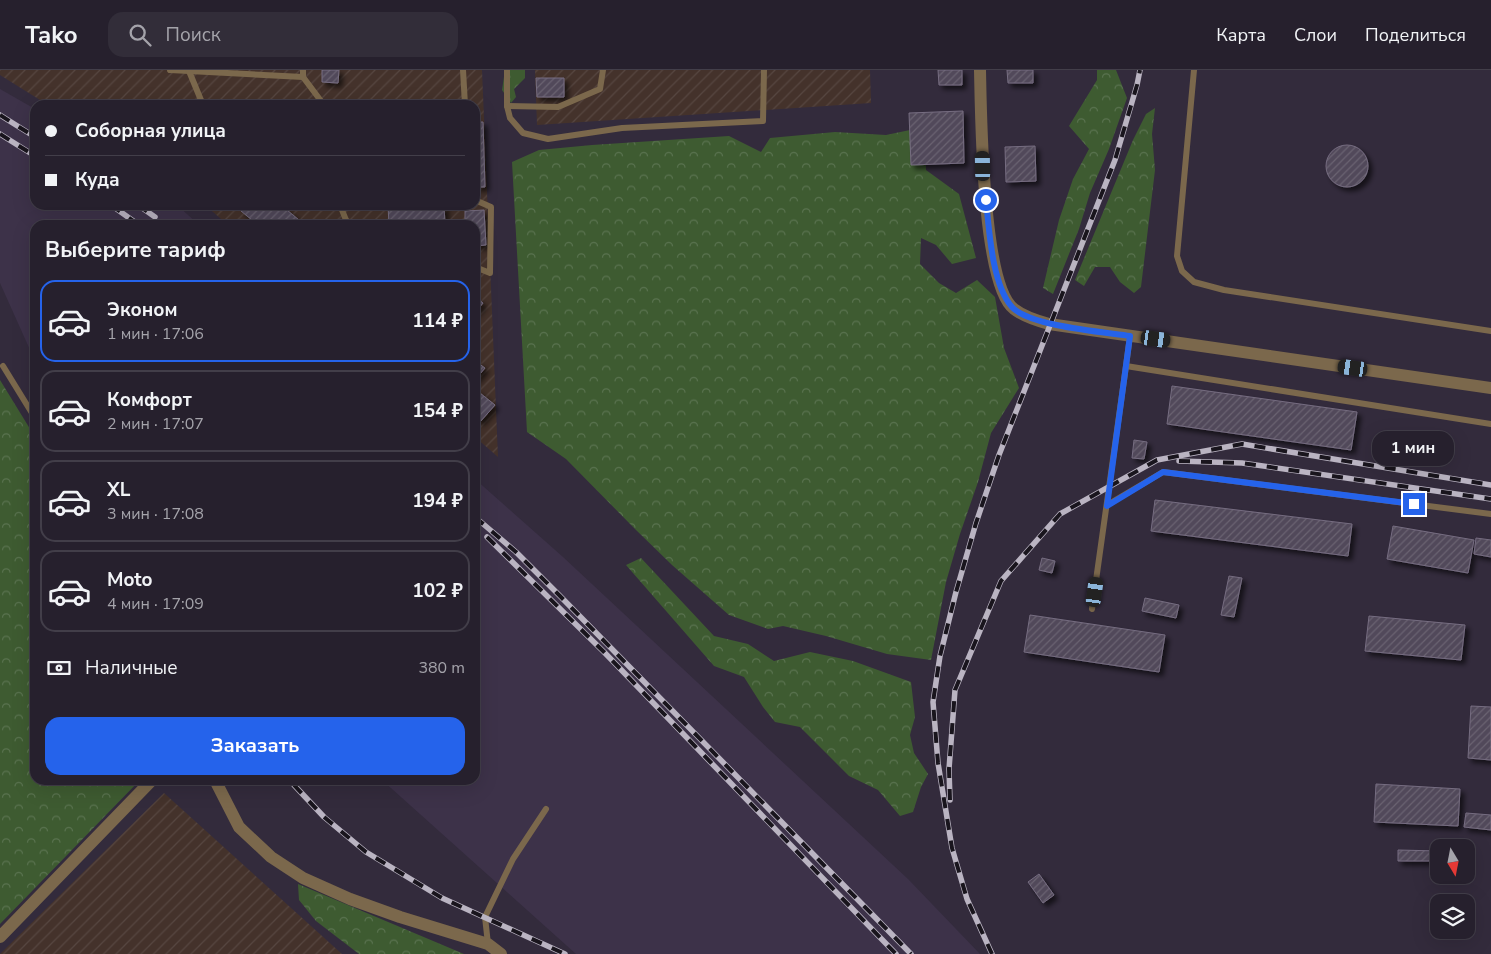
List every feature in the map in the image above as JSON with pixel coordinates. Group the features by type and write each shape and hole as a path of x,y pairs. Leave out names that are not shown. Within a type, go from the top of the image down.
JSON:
{"street":[{"path":"980,70 983,166 991,252 1004,296 1014,309 1050,324 1491,388"},
{"path":"0,937 147,785"},
{"path":"218,785 239,827 271,857 303,878 350,899 392,914 488,944 501,954"}],"lane":[{"path":"170,70 303,73 321,100"},
{"path":"463,70 465,100"},
{"path":"506,70 507,106 510,118 523,133 548,139 622,128 764,121 764,70"},
{"path":"507,106 558,106 600,89 603,70"},
{"path":"1194,70 1177,256 1182,271 1194,282 1224,290 1491,331"},
{"path":"188,71 201,100"},
{"path":"480,202 491,207 490,273 480,269"},
{"path":"1092,609 1130,336"},
{"path":"3,366 30,410"},
{"path":"1126,366 1491,424"},
{"path":"1107,506 1163,472 1491,514"},
{"path":"488,944 485,917 513,859 546,809"}],"shaded area":[{"path":"0,70 482,70 498,457 480,441 480,220 222,220 211,210 480,210 480,100 40,100 0,75"},
{"path":"535,70 870,70 871,103 537,125"},
{"path":"0,89 30,106 30,210 182,210 194,220 30,220 30,350 0,283"},
{"path":"480,483 563,557 908,879 980,954 576,954 388,785 480,785"},
{"path":"164,793 342,954 0,954"}],"green space":[{"path":"505,70 525,70 525,78 514,89 516,97 511,103 502,90"},
{"path":"1097,70 1116,70 1127,98 1053,294 1043,288 1059,220 1073,179 1089,149 1069,126 1097,80"},
{"path":"1155,108 1152,134 1155,170 1141,287 1134,293 1120,282 1110,267 1095,267 1084,286 1075,280 1133,140 1146,114"},
{"path":"910,130 925,144 926,170 959,194 976,258 952,264 936,245 921,238 920,264 939,283 956,293 977,280 995,297 1004,348 1019,388 991,433 978,482 946,582 931,660 887,654 826,636 783,626 768,629 729,615 672,565 566,459 527,432 512,162 539,150 592,145 729,136 761,152 770,138 835,132 886,135"},
{"path":"0,380 30,429 30,785 135,785 0,924"},
{"path":"641,558 714,636 748,644 774,661 810,652 853,661 911,682 915,717 910,735 914,753 928,774 921,787 913,812 900,816 878,790 849,776 800,727 775,722 744,677 714,666 626,565"},
{"path":"298,884 464,954 359,954 316,921 299,900"}],"building":[{"path":"322,70 339,70 338,83 322,82"},
{"path":"938,70 962,70 962,85 939,85"},
{"path":"1007,70 1033,70 1033,83 1008,83"},
{"path":"536,78 564,78 564,97 537,97"},
{"path":"963,111 964,163 911,165 909,113"},
{"path":"480,122 483,122 485,187 480,187"},
{"path":"1347,145 1362,151 1368,166 1362,181 1347,187 1332,181 1326,166 1332,151"},
{"path":"1035,146 1036,181 1006,182 1005,147"},
{"path":"287,210 299,220 252,220 241,211"},
{"path":"388,210 444,210 445,220 389,220"},
{"path":"484,210 486,245 480,246 480,220 465,220 465,211"},
{"path":"480,364 485,368 480,374"},
{"path":"1172,386 1357,412 1351,450 1167,424"},
{"path":"480,393 495,405 480,422"},
{"path":"1134,440 1147,442 1144,459 1132,458"},
{"path":"1155,500 1352,524 1348,556 1151,531"},
{"path":"1393,526 1474,540 1468,573 1387,559"},
{"path":"1476,538 1491,540 1491,557 1474,554"},
{"path":"1042,558 1055,561 1052,573 1039,570"},
{"path":"1229,576 1242,578 1234,617 1221,615"},
{"path":"1145,598 1179,605 1176,618 1142,611"},
{"path":"1030,615 1165,635 1159,672 1024,652"},
{"path":"1369,616 1465,625 1461,660 1365,651"},
{"path":"1471,706 1491,707 1491,760 1468,758"},
{"path":"1376,784 1460,789 1458,826 1374,822"},
{"path":"1466,813 1491,815 1491,830 1464,827"},
{"path":"1398,850 1430,851 1430,861 1398,861"},
{"path":"1039,874 1054,895 1043,903 1028,882"}],"railway":[{"path":"992,954 967,899 952,848 938,763 933,702 940,656 976,523 999,455 1115,160 1140,70"},
{"path":"0,115 30,134"},
{"path":"0,134 30,153"},
{"path":"118,210 132,220"},
{"path":"145,210 155,217"},
{"path":"950,800 949,769 955,690 1001,581 1060,514 1157,460 1242,444 1491,485"},
{"path":"1179,461 1242,463 1491,499"},
{"path":"480,521 516,552 560,596 911,954"},
{"path":"487,537 604,652 896,954"},
{"path":"294,785 324,817 366,852 442,898 565,954"}],"route":[{"path":"986,200 991,252 1004,296 1014,309 1050,324 1130,336 1107,506 1163,472 1414,504"}]}
